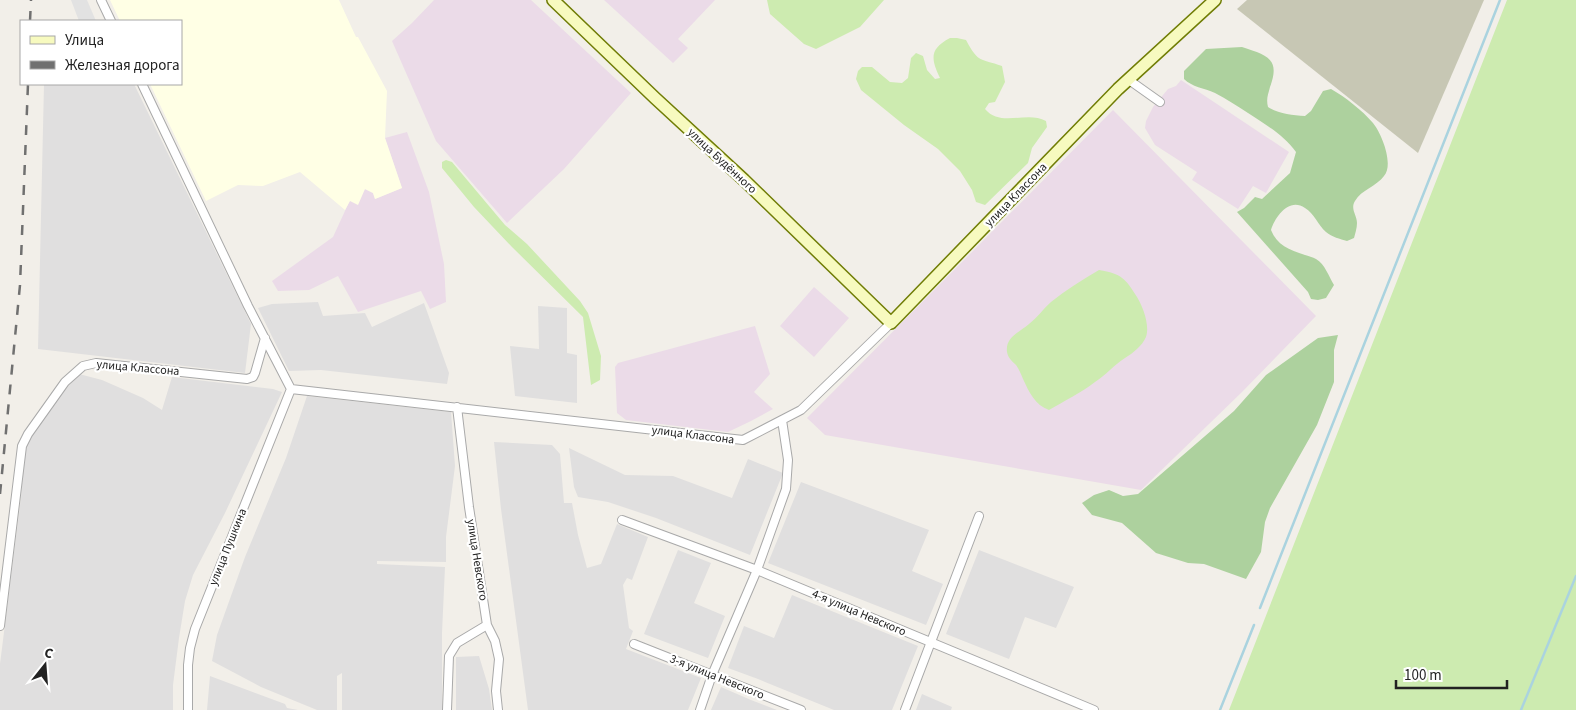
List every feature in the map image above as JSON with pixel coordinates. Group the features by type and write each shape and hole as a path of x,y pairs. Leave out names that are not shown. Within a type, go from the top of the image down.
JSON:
{"street":[{"path":"101,0 111,20"},
{"name":"улица Будённого","path":"553,0 744,180 891,323"},
{"name":"улица Классона","path":"291,389 743,440 801,410 891,323 1129,80 1215,0"},
{"path":"1129,80 1160,102"},
{"path":"142,85 248,306 291,389"},
{"name":"улица Классона","path":"0,626 22,446 28,434 65,382 83,366 96,363 247,379 253,377 255,373 265,338"},
{"name":"улица Пушкина","path":"188,710 188,665 195,630 291,389"},
{"name":"улица Невского","path":"457,407 469,507 487,626 495,641 499,658 496,691 498,710"},
{"path":"700,710 712,675 757,570 786,489 788,460 782,420"},
{"path":"905,710 979,516"},
{"name":"4-я улица Невского","path":"622,520 757,570 1094,710"},
{"path":"447,710 449,656 457,643 487,626"},
{"name":"3-я улица Невского","path":"634,644 801,710"}],"shaded area":[{"path":"71,0 87,0 96,20 79,20"},
{"path":"110,0 339,0 356,37 358,37 387,91 385,138 402,188 375,199 373,193 365,189 358,205 350,201 345,210 300,172 263,186 238,185 206,201 150,85 182,85 182,20 120,20"},
{"path":"434,0 531,0 631,93 564,169 507,223 436,141 392,41"},
{"path":"604,0 715,0 678,39 688,48 673,63"},
{"path":"1247,0 1484,0 1418,153 1237,9"},
{"path":"1181,80 1289,152 1266,193 1253,186 1238,209 1192,180 1197,172 1155,145 1145,128 1146,121 1153,107 1168,89 1176,86"},
{"path":"44,85 134,85 251,324 245,373 38,349"},
{"path":"1113,110 1316,316 1242,392 1141,490 825,435 807,418"},
{"path":"407,132 429,192 444,264 446,302 430,309 421,291 358,312 338,276 309,290 278,291 272,281 333,237 350,200 365,189 373,193 375,199 402,188 385,138"},
{"path":"814,287 849,318 814,357 780,326"},
{"path":"318,302 323,316 365,313 372,327 424,303 449,373 447,384 321,370 289,371 258,308 272,304"},
{"path":"538,306 567,308 567,353 577,355 577,403 515,396 510,346 539,349"},
{"path":"755,326 770,374 754,392 773,409 728,432 626,420 617,413 615,367 618,363"},
{"path":"79,374 102,380 143,398 162,410 172,377 273,389 282,392 225,513 193,575 185,601 179,638 173,685 173,710 0,710 0,664 21,497 25,446 59,397"},
{"path":"307,396 451,412 455,466 446,537 446,562 377,561 377,564 445,567 442,633 442,710 342,710 342,673 337,676 337,710 317,710 261,687 212,661 217,635 245,557 286,458"},
{"path":"494,442 552,445 560,454 564,503 572,503 587,568 601,564 617,524 648,537 632,580 627,578 623,585 629,628 633,631 626,649 701,678 688,710 528,710"},
{"path":"569,448 625,475 673,476 732,498 748,459 783,473 750,555 656,518 608,502 578,497 574,487"},
{"path":"801,482 929,530 912,571 943,584 926,625 768,563"},
{"path":"678,550 711,563 694,603 725,616 708,658 644,634"},
{"path":"979,550 1074,587 1056,628 1025,617 1009,659 946,634"},
{"path":"792,595 918,646 892,710 834,710 728,668 744,626 774,638"},
{"path":"479,656 489,689 492,710 456,710 456,657"},
{"path":"210,676 285,704 287,708 298,710 207,710"},
{"path":"721,687 751,700 777,710 711,710"},
{"path":"922,694 952,707 951,710 916,710"}],"green space":[{"path":"767,0 884,0 860,27 816,49 804,44 770,14"},
{"path":"1507,0 1576,0 1576,710 1229,710"},
{"path":"950,38 966,40 977,57 1002,66 1005,82 995,102 989,103 985,109 991,115 1006,118 1031,117 1046,121 1047,127 1032,148 1028,163 985,205 976,202 972,190 960,171 938,149 904,125 861,90 856,79 858,71 862,67 872,67 890,82 902,83 908,78 911,58 916,53 923,56 927,70 935,79 940,78 934,60 935,50"},
{"path":"1242,47 1264,56 1272,64 1274,70 1267,97 1268,107 1281,113 1305,116 1311,111 1323,91 1331,89 1369,118 1386,150 1388,165 1384,176 1355,201 1353,209 1357,223 1354,238 1347,241 1336,238 1326,232 1308,210 1299,205 1288,207 1279,214 1271,230 1277,240 1284,246 1315,258 1322,264 1334,285 1326,298 1311,299 1308,292 1237,212 1255,197 1262,199 1290,173 1296,152 1280,135 1232,103 1211,91 1194,86 1184,79 1184,71 1206,49"},
{"path":"446,160 452,162 505,225 527,244 580,301 588,313 601,356 600,380 591,385 583,317 474,207 442,168 442,162"},
{"path":"1099,270 1118,275 1129,285 1144,311 1147,327 1146,337 1137,349 1099,379 1049,410 1040,405 1030,393 1018,368 1008,356 1008,342 1014,335 1032,322 1051,302"},
{"path":"1338,335 1334,350 1334,382 1317,425 1270,508 1265,522 1261,552 1246,579 1204,564 1188,563 1156,553 1122,523 1092,515 1082,503 1094,495 1109,490 1123,496 1138,494 1234,411 1266,375 1318,338"}],"waterway":[{"path":"1260,608 1500,0"},
{"path":"1521,710 1576,576"},
{"path":"1220,710 1254,625"}],"railway":[{"path":"30,20 31,0"},
{"path":"0,494 20,285 28,85"}]}
